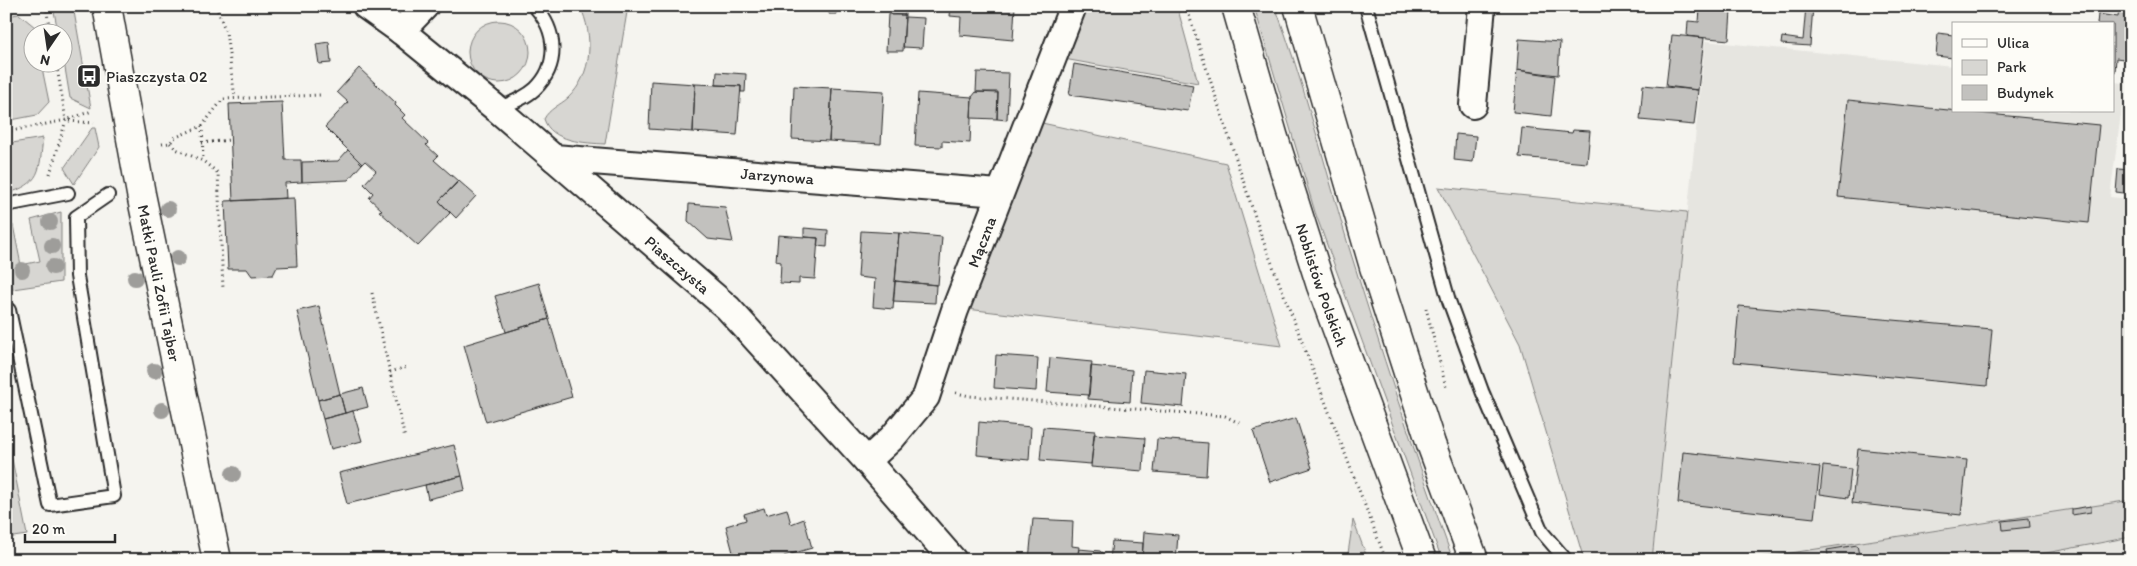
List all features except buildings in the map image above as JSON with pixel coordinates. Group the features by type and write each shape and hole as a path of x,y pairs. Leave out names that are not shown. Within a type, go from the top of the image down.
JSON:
{"main road":[{"name":"Matki Pauli Zofii Tajber","path":"107,6 139,185 217,560"},
{"name":"Noblistów Polskich","path":"1236,6 1274,138 1322,286 1422,560"},
{"path":"1298,6 1377,277 1431,444 1474,560"}],"street":[{"name":"Piaszczysta","path":"366,6 401,31 496,109 728,308 867,461 953,560"},
{"name":"Mączna","path":"867,461 918,408 932,385 955,310 1073,6"},
{"path":"1473,105 1482,6"},
{"path":"401,31 426,7"},
{"name":"Jarzynowa","path":"554,158 999,193"}],"lane":[{"path":"496,109 522,98 534,90 544,79 551,64 553,51 552,34 544,16 534,6"},
{"path":"1366,6 1449,301 1482,391 1542,532 1566,560"},
{"path":"6,205 68,193"},
{"path":"9,310 50,505 114,496 77,276 76,217 108,195"}],"path":[{"path":"46,6 48,22"},
{"path":"216,6 226,32 234,98"},
{"path":"1186,6 1261,235 1386,560"},
{"path":"42,198 66,120 58,72"},
{"path":"159,144 170,143 174,138 202,126 222,99 320,96"},
{"path":"6,132 66,120 92,111"},
{"path":"66,120 94,123"},
{"path":"202,126 203,161"},
{"path":"202,142 230,140"},
{"path":"170,143 176,149 203,161 218,174 223,289"},
{"path":"372,293 405,439"},
{"path":"390,372 407,367"},
{"path":"932,385 970,396 1225,416 1239,423"}],"shaded area":[{"path":"1705,41 1952,66 1952,112 2114,112 2114,82 2125,83 2110,197 2131,199 2131,500 1746,560 1652,560"},
{"path":"2131,537 2131,560 2009,560"}],"green space":[{"path":"53,6 73,6 91,108 70,98 66,72 72,72 72,22 56,22"},
{"path":"580,6 628,6 605,144 579,142 561,137 548,127 544,119 549,112 568,98 576,88 586,66 589,54 588,30"},
{"path":"1082,6 1177,6 1198,83 1064,59"},
{"path":"1254,6 1275,6 1304,94 1372,321 1411,441 1453,560 1442,560 1315,212"},
{"path":"19,14 29,22 22,22 22,72 43,72 49,102 37,115 6,121 6,16"},
{"path":"499,21 516,26 521,30 525,35 530,52 525,69 521,74 516,78 499,83 482,78 477,74 473,69 468,52 473,35 477,30 482,26"},
{"path":"1042,123 1226,163 1282,346 967,309"},
{"path":"92,128 95,128 99,147 74,184 64,168"},
{"path":"43,138 41,159 36,174 26,185 6,194 6,144"},
{"path":"1438,187 1687,212 1652,560 1584,560 1520,344"},
{"path":"61,212 61,282 6,290 6,227 13,225 21,265 40,261 31,220"},
{"path":"9,444 27,535 6,538 6,445"},
{"path":"2131,500 2131,537 2009,560 1746,560"},
{"path":"1353,520 1368,560 1347,560"}],"place":[{"name":"Piaszczysta 02","path":"89,76"}]}
